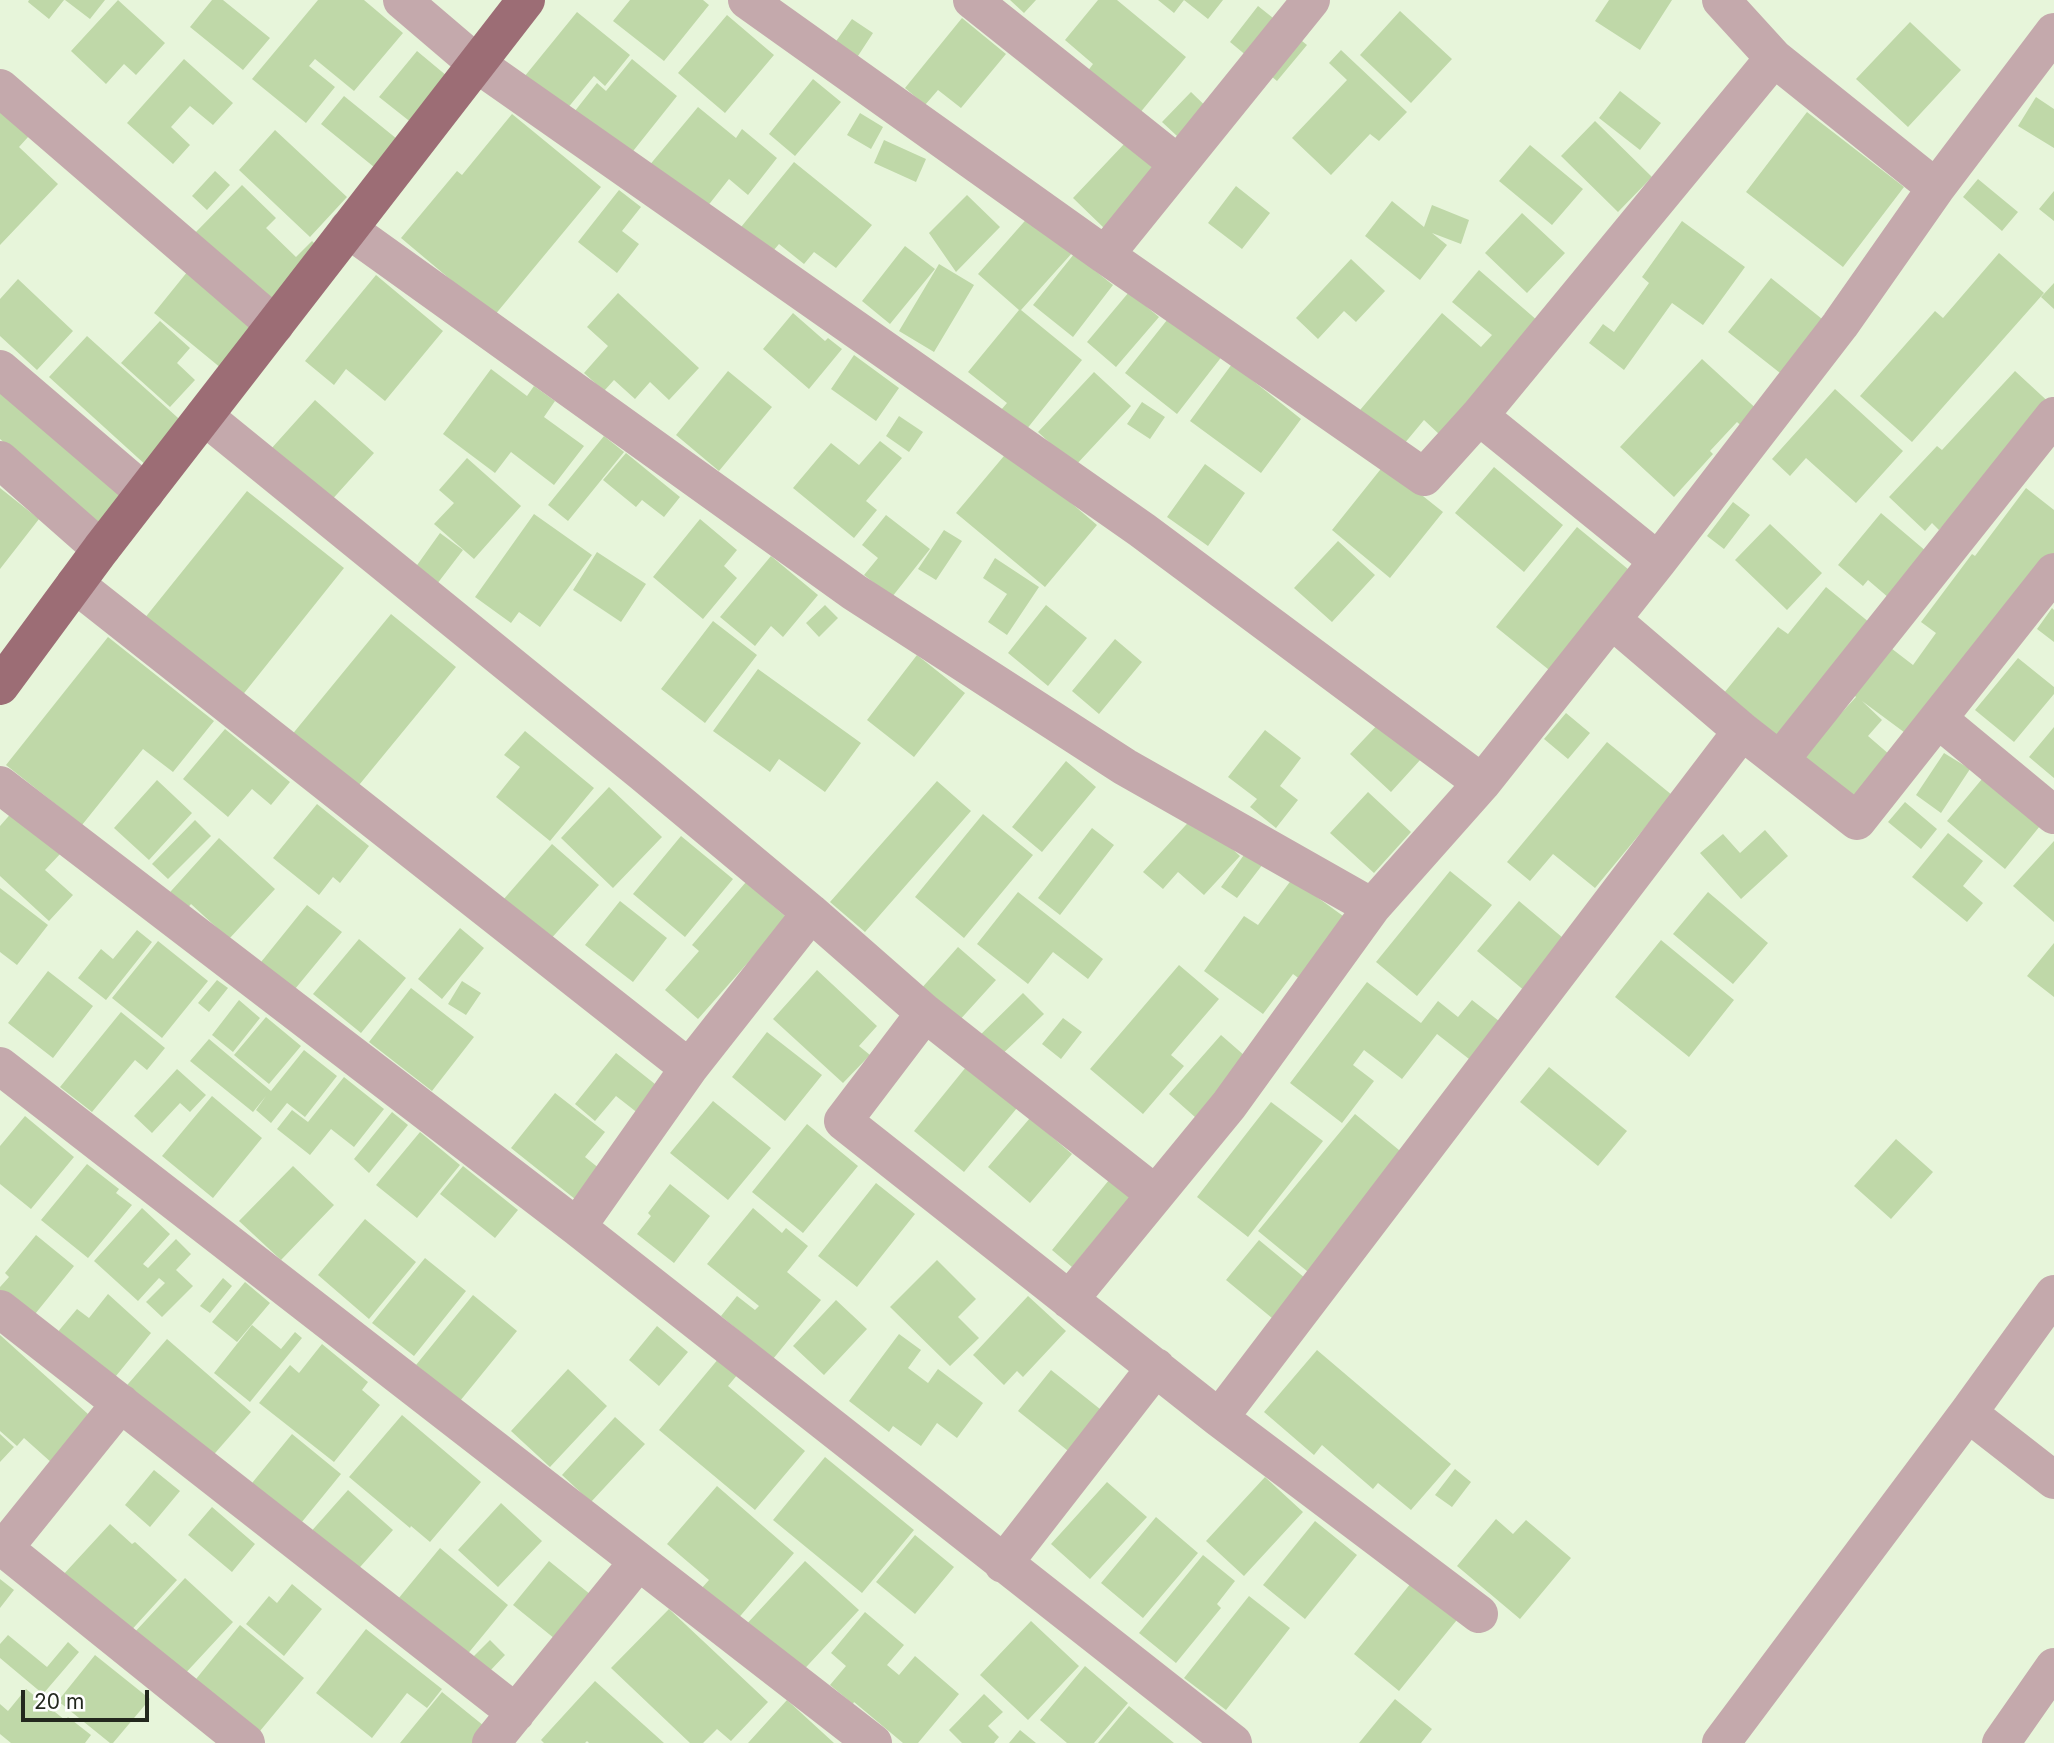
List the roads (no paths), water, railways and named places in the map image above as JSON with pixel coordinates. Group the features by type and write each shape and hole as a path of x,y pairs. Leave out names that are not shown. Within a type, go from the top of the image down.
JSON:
{"main road":[{"path":"0,686 101,549 526,0"}],"street":[{"path":"401,0 477,64 1142,530 1482,783"},
{"path":"747,0 1105,255 1424,477 1479,416 1774,58"},
{"path":"972,0 1178,164"},
{"path":"1721,0 1774,58 1936,188"},
{"path":"1105,255 1178,164 1293,6"},
{"path":"1069,1300 1229,1105 1372,908 1482,783 1658,561 1840,325 1936,188 2054,32"},
{"path":"0,88 275,325"},
{"path":"348,229 854,592 1125,767 1372,908"},
{"path":"0,369 145,493"},
{"path":"204,416 811,913 925,1013 1155,1194"},
{"path":"1479,416 1658,561"},
{"path":"1780,760 2054,416"},
{"path":"0,460 101,549"},
{"path":"1612,620 1742,731 1857,821 2054,572"},
{"path":"75,584 689,1068"},
{"path":"1938,719 2054,815"},
{"path":"1219,1418 1742,731"},
{"path":"0,785 577,1227 1233,1743"},
{"path":"577,1227 689,1068 811,913"},
{"path":"925,1013 843,1121 1219,1418 1479,1614"},
{"path":"0,1066 873,1743"},
{"path":"1721,1743 2054,1294"},
{"path":"0,1309 516,1713"},
{"path":"1003,1564 1156,1367"},
{"path":"121,1403 2,1546 246,1743"},
{"path":"1968,1413 2054,1480"},
{"path":"491,1743 638,1562"},
{"path":"2012,1739 2054,1667"}]}
